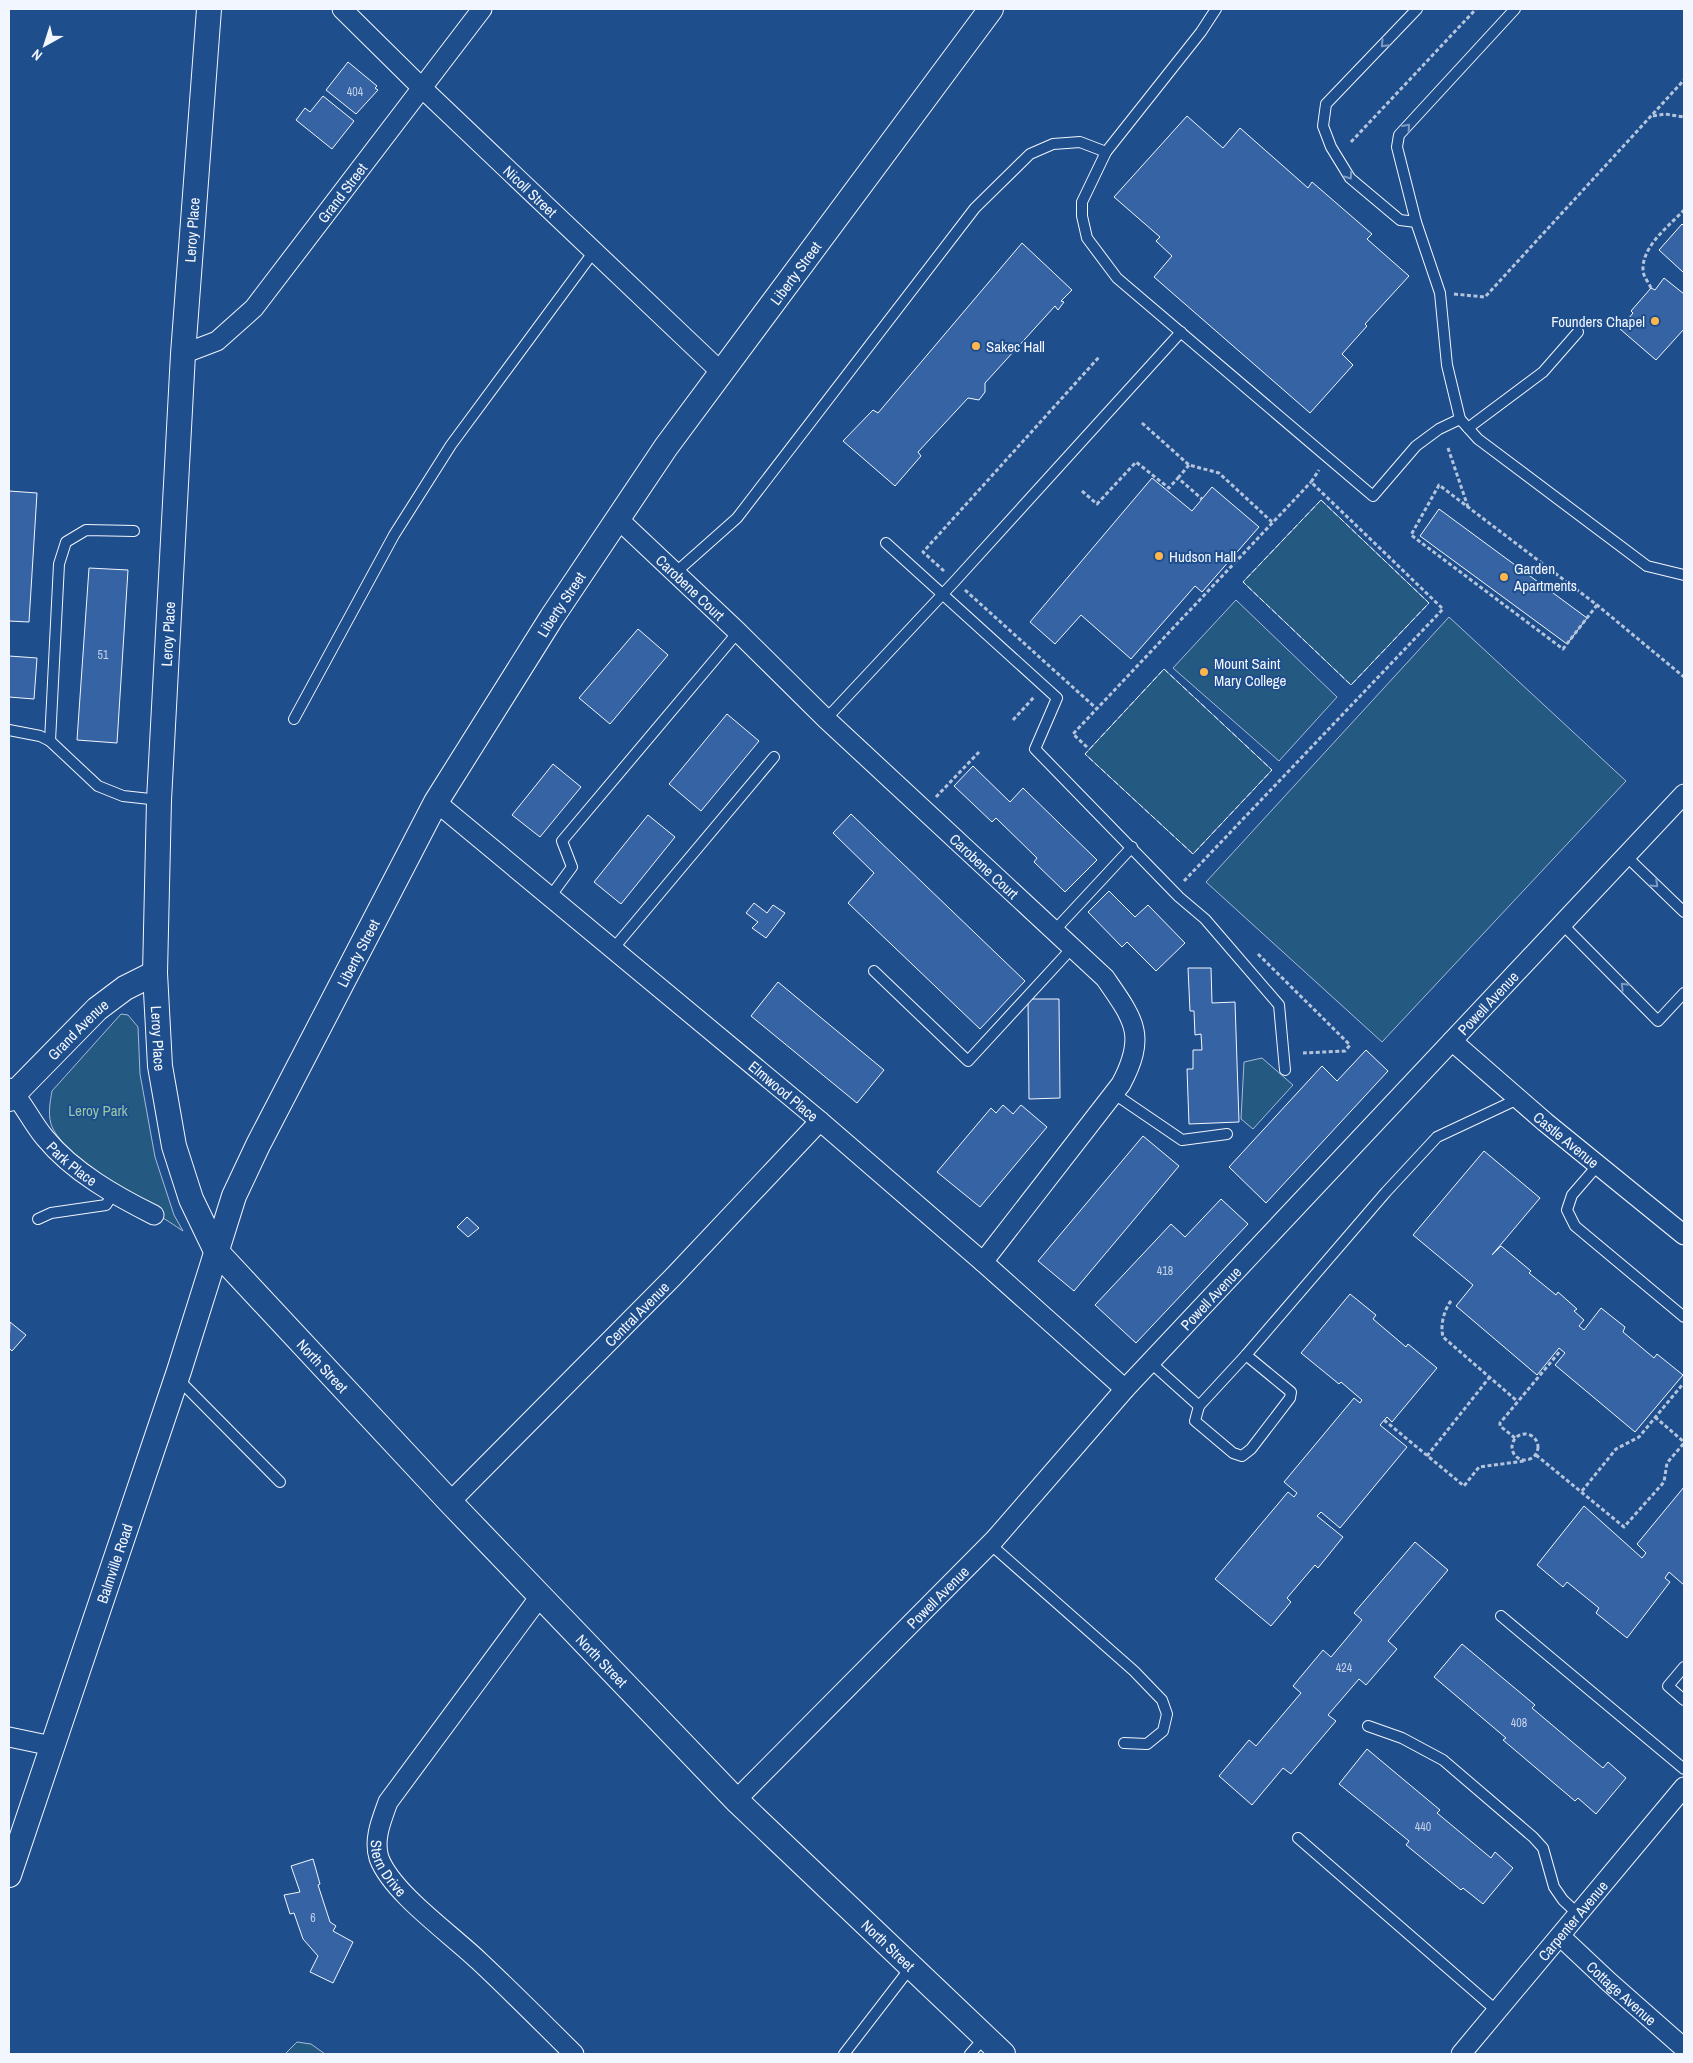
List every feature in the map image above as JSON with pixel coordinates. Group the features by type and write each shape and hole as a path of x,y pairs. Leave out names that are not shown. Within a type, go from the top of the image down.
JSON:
{"street":[{"name":"Leroy Place","path":"209,9 183,354 159,800 155,974 160,1066 174,1146 191,1199 216,1251"},
{"name":"Nicoll Street","path":"342,9 421,88 721,372"},
{"name":"Grand Street","path":"183,354 217,341 254,308 482,9"},
{"name":"Liberty Street","path":"216,1251 234,1196 258,1145 436,802 547,625 666,447 990,9"},
{"name":"Carobene Court","path":"617,518 738,632 826,719 1105,978 1128,1012 1136,1040 1131,1065 1121,1084 983,1262"},
{"name":"Powell Avenue","path":"736,1800 990,1544 1125,1388 1684,794"},
{"name":"Elmwood Place","path":"436,802 820,1121 1125,1388"},
{"name":"Grand Avenue","path":"10,1094 97,1009 125,988 155,974"},
{"name":"Castle Avenue","path":"1452,1041 1518,1099 1684,1235"},
{"name":"Park Place","path":"10,1094 46,1140 77,1167 113,1194 154,1215"},
{"name":"Central Avenue","path":"450,1502 674,1276 820,1121"},
{"name":"Balmville Road","path":"9,1875 176,1378 216,1251"},
{"name":"North Street","path":"216,1251 450,1502 736,1800 911,1967 978,2046 1003,2054"},
{"name":"Stern Drive","path":"541,1595 388,1802 378,1831 378,1855 386,1873 413,1902 478,1960 574,2054"},
{"path":"9,1737 52,1746"},
{"name":"Carpenter Avenue","path":"1461,2054 1684,1787"},
{"name":"Cottage Avenue","path":"1560,1936 1684,2048"}],"lane":[{"path":"1216,9 1201,32 1106,152 1082,202 1082,216 1087,238 1117,278 1372,496 1416,446 1439,430 1460,419"},
{"path":"1416,222 1400,220 1356,185 1331,146 1323,126 1326,104 1418,9"},
{"path":"1515,9 1399,136 1397,147 1416,222 1440,293 1447,365 1460,419 1478,440 1647,566 1684,575"},
{"path":"675,574 737,518 975,208 1030,154 1053,144 1080,142 1106,152"},
{"path":"294,719 394,535 452,445 594,250"},
{"path":"826,719 1181,332"},
{"path":"1468,428 1543,372 1578,332"},
{"path":"50,741 59,564 66,542 86,530 134,531"},
{"path":"886,543 1057,698 1035,749 1179,897 1204,919 1279,1005 1285,1070"},
{"path":"550,897 572,868 562,841 738,632"},
{"path":"9,730 40,736 50,741 98,786 124,796 159,800"},
{"path":"613,949 774,757"},
{"path":"1054,930 1132,847"},
{"path":"1626,856 1684,912"},
{"path":"1562,924 1658,1021 1684,992"},
{"path":"874,972 968,1061 1072,948"},
{"path":"1113,1093 1182,1140 1227,1134"},
{"path":"1246,1355 1291,1392 1290,1398 1251,1450 1242,1456 1233,1453 1196,1421 1199,1406 1246,1355 1386,1192 1437,1137 1518,1099"},
{"path":"1598,1165 1572,1196 1567,1210 1575,1226 1684,1317"},
{"path":"38,1219 51,1214 106,1204 113,1194"},
{"path":"1150,1362 1199,1406"},
{"path":"176,1378 280,1482"},
{"path":"990,1544 1134,1670 1162,1700 1167,1714 1163,1731 1148,1744 1124,1744"},
{"path":"1500,1616 1684,1769"},
{"path":"1684,1667 1668,1686 1684,1700"},
{"path":"1368,1726 1402,1738 1443,1760 1533,1837 1544,1848 1554,1887 1562,1900 1578,1914"},
{"path":"1298,1838 1497,2011"},
{"path":"844,2054 911,1967"}],"path":[{"path":"1351,142 1476,9"},
{"path":"1453,294 1485,297 1684,80"},
{"path":"1652,116 1665,114 1684,116"},
{"path":"1651,288 1643,272 1645,256 1652,244 1684,210"},
{"path":"1142,423 1189,465 1218,473 1272,522"},
{"path":"1448,448 1468,506"},
{"path":"1082,491 1098,504 1136,462 1169,488 1189,465"},
{"path":"1087,747 1073,734 1311,482 1322,468"},
{"path":"1178,478 1202,499"},
{"path":"1184,881 1443,609 1311,482"},
{"path":"1597,605 1563,649 1412,535 1439,485 1597,605 1684,677"},
{"path":"1013,720 1037,694"},
{"path":"943,803 936,796 979,752"},
{"path":"1451,1300 1445,1309 1443,1337 1517,1401"},
{"path":"1515,1438 1500,1426 1500,1423 1562,1350"},
{"path":"1427,1456 1489,1378"},
{"path":"1582,1491 1616,1449 1639,1437 1682,1385"},
{"path":"1536,1455 1624,1527 1664,1482 1667,1463 1684,1442 1655,1417"},
{"path":"1384,1420 1464,1486 1479,1467 1524,1461 1533,1459 1539,1447 1536,1439 1528,1434 1519,1435 1515,1438 1512,1446 1516,1458 1524,1461"}],"green space":[{"path":"1321,500 1429,603 1351,685 1243,582"},
{"path":"1236,600 1337,697 1279,761 1173,668"},
{"path":"1449,617 1626,781 1382,1042 1206,882"},
{"path":"1164,669 1272,770 1193,854 1085,754"},
{"name":"Leroy Park","path":"121,1014 128,1015 138,1027 140,1074 155,1157 174,1215 183,1231 132,1198 93,1169 62,1141 51,1124 52,1091"},
{"path":"1262,1058 1293,1085 1253,1129 1241,1119 1244,1062"},
{"path":"297,2042 311,2044 325,2054 286,2053"}],"building":[{"path":"348,62 377,86 375,88 378,90 356,114 326,90"},
{"path":"323,96 354,121 332,149 296,120 305,108 310,112"},
{"path":"1187,116 1223,148 1240,128 1308,188 1312,182 1372,234 1367,239 1409,276 1365,324 1367,326 1342,354 1353,365 1310,413 1154,277 1172,256 1156,241 1160,237 1114,197"},
{"path":"1682,224 1684,226 1684,273 1659,250"},
{"name":"Sakec Hall","path":"1022,243 1072,290 1061,301 1064,302 1058,310 1055,306 985,383 985,392 979,400 968,398 918,452 921,456 895,486 843,441 873,410 878,413"},
{"name":"Founders Chapel","path":"1664,278 1684,294 1684,329 1656,360 1620,329 1633,313 1631,311 1651,288 1655,290"},
{"name":"Hudson Hall","path":"1152,478 1192,511 1212,487 1259,527 1202,592 1195,586 1131,659 1081,615 1055,644 1030,622"},
{"path":"9,491 37,493 29,622 9,621"},
{"name":"Garden Apartments","path":"1439,509 1587,618 1567,644 1420,536"},
{"path":"89,568 128,570 117,743 77,740"},
{"path":"638,629 668,655 610,724 579,698"},
{"path":"9,656 37,658 34,699 9,697"},
{"path":"727,714 759,741 701,811 669,784"},
{"path":"553,764 581,787 540,837 512,815"},
{"path":"973,766 1010,802 1023,788 1097,860 1065,892 1034,862 1037,858 996,818 992,822 954,786"},
{"path":"851,814 1025,981 980,1029 848,903 874,873 833,833"},
{"path":"648,815 675,837 621,904 594,882"},
{"path":"1109,891 1135,917 1148,905 1185,943 1156,971 1127,942 1122,947 1088,912"},
{"path":"754,903 767,913 773,905 785,913 766,938 752,928 758,922 746,913"},
{"path":"1188,968 1211,968 1212,1003 1235,1002 1239,1122 1189,1124 1187,1069 1193,1069 1193,1050 1202,1050 1201,1034 1195,1035 1194,1011 1190,1011"},
{"path":"778,982 884,1070 857,1103 751,1016"},
{"path":"1028,999 1059,999 1060,1098 1029,1099"},
{"path":"1366,1050 1388,1071 1266,1203 1229,1167 1322,1066 1337,1081"},
{"path":"1003,1105 1013,1114 1021,1105 1047,1127 980,1207 937,1172 991,1108 996,1113"},
{"path":"1143,1136 1179,1166 1074,1291 1038,1261"},
{"path":"1484,1151 1540,1198 1492,1255 1501,1246 1531,1271 1529,1273 1556,1295 1558,1292 1577,1309 1574,1311 1584,1320 1579,1326 1584,1330 1601,1308 1625,1327 1623,1332 1654,1358 1657,1354 1683,1375 1635,1432 1555,1365 1565,1353 1559,1348 1537,1375 1456,1306 1473,1285 1413,1235"},
{"path":"1221,1199 1248,1224 1136,1343 1095,1305 1171,1224 1185,1237"},
{"path":"467,1217 479,1228 468,1237 457,1227"},
{"path":"1350,1294 1376,1315 1373,1319 1406,1347 1408,1344 1437,1368 1392,1422 1387,1417 1380,1425 1407,1447 1340,1528 1321,1512 1317,1516 1343,1537 1318,1568 1315,1565 1287,1598 1291,1602 1271,1626 1215,1579 1288,1492 1294,1497 1297,1493 1284,1482 1354,1398 1360,1403 1362,1400 1301,1353"},
{"path":"10,1322 26,1335 12,1351 9,1348"},
{"path":"1684,1487 1684,1585 1669,1572 1665,1578 1670,1582 1627,1638 1596,1613 1599,1608 1567,1582 1563,1587 1537,1565 1584,1506 1642,1558 1646,1553 1637,1544"},
{"path":"1415,1542 1448,1570 1388,1641 1397,1649 1366,1685 1359,1679 1328,1715 1336,1721 1291,1774 1283,1768 1252,1805 1219,1776 1249,1740 1256,1746 1301,1693 1293,1686 1323,1650 1331,1657 1362,1620 1354,1613"},
{"path":"1462,1644 1535,1705 1532,1708 1603,1768 1608,1762 1626,1778 1596,1814 1578,1798 1575,1801 1503,1740 1506,1738 1434,1677"},
{"path":"1367,1749 1440,1810 1437,1813 1491,1858 1495,1852 1513,1868 1483,1904 1463,1888 1461,1890 1406,1845 1409,1841 1339,1784"},
{"path":"313,1859 320,1884 318,1885 330,1922 336,1926 333,1931 353,1942 333,1983 310,1972 318,1956 303,1939 294,1913 290,1914 284,1895 300,1892 291,1866"}],"fence":[{"path":"1321,500 1429,603 1351,685 1243,582 1321,500"},
{"path":"1164,669 1272,770 1193,854 1085,754 1164,669"}],"place":[{"name":"Founders Chapel","path":"1655,321"},
{"name":"Sakec Hall","path":"976,346"},
{"name":"Hudson Hall","path":"1159,556"},
{"name":"Garden Apartments","path":"1504,577"},
{"name":"Mount Saint Mary College","path":"1204,672"}]}
